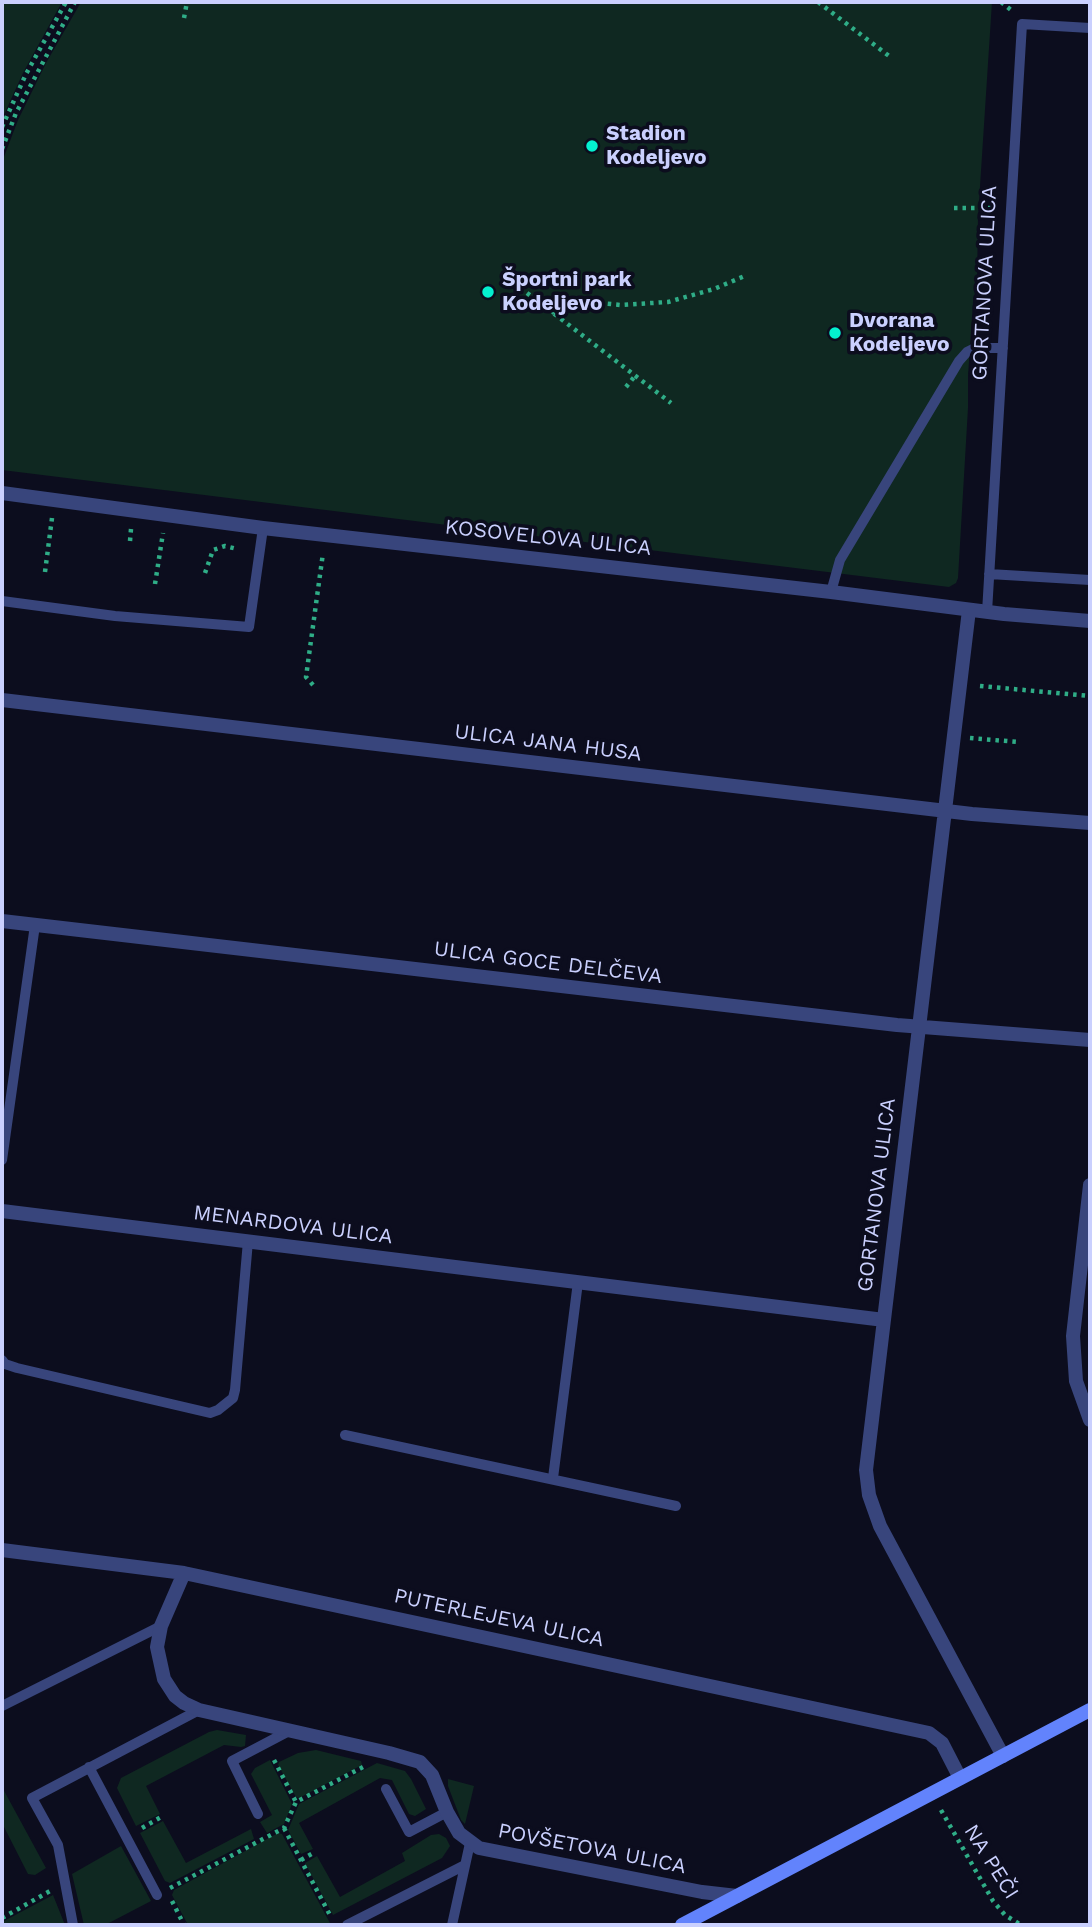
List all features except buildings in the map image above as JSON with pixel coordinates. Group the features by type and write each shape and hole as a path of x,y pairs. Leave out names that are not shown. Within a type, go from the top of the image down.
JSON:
{"street":[{"name":"KOSOVELOVA ULICA","path":"2,493 263,527 969,610 1090,621"},
{"name":"GORTANOVA ULICA","path":"969,610 866,1470 869,1495 880,1526 1003,1756"},
{"name":"ULICA JANA HUSA","path":"2,700 944,811 1090,823"},
{"name":"ULICA GOCE DELČEVA","path":"2,921 919,1027 1090,1040"},
{"path":"1090,1185 1073,1336 1076,1381 1090,1420"},
{"name":"MENARDOVA ULICA","path":"2,1211 884,1320"},
{"name":"PUTERLEJEVA ULICA","path":"2,1550 184,1573 929,1733 942,1743 960,1778"},
{"name":"POVŠETOVA ULICA","path":"184,1573 161,1626 157,1647 163,1679 174,1696 184,1703 199,1710 415,1759 425,1767 438,1787 447,1812 459,1833 470,1843 491,1851 737,1896"},
{"path":"682,1925 1090,1710"}],"lane":[{"name":"GORTANOVA ULICA","path":"987,612 1022,24 1090,29"},
{"path":"831,592 840,560 960,361 967,352 975,348 1003,348"},
{"path":"2,601 115,616 249,627 263,527"},
{"path":"989,574 1090,580"},
{"path":"2,1160 35,925"},
{"path":"2,1360 5,1364 17,1368 210,1413 218,1410 233,1398 235,1390 248,1241"},
{"path":"553,1478 578,1282"},
{"path":"345,1435 676,1506"},
{"path":"2,1706 161,1626"},
{"path":"73,1925 58,1845 32,1798 199,1710"},
{"path":"258,1814 232,1761 289,1731"},
{"path":"89,1767 162,1893"},
{"path":"386,1789 409,1832 447,1812"},
{"path":"452,1925 470,1843"},
{"path":"347,1925 466,1865"}],"path":[{"path":"2,127 26,74 66,2"},
{"path":"2,149 16,113 75,2"},
{"path":"184,18 187,2"},
{"path":"818,2 890,56"},
{"path":"954,208 1011,208"},
{"path":"551,313 581,301 620,305 668,302 714,289 747,275"},
{"path":"527,293 671,403"},
{"path":"626,387 635,376"},
{"path":"45,572 55,500"},
{"path":"155,584 167,515"},
{"path":"313,685 306,677 325,534"},
{"path":"205,573 213,550 225,546 237,549"},
{"path":"985,686 1090,696"},
{"path":"978,739 1018,742"},
{"path":"265,1744 296,1802"},
{"path":"162,1893 284,1828 296,1802 389,1753"},
{"name":"NA PEČI","path":"942,1810 996,1906 1021,1925"},
{"path":"284,1828 335,1925"},
{"path":"301,1860 315,1852"},
{"path":"2,1918 65,1883"}],"green space":[{"path":"2,2 62,2 23,73 2,119"},
{"name":"Športni park Kodeljevo","path":"81,2 992,2 978,217 977,283 973,302 956,583 949,587 2,470 2,162 18,120 46,63"},
{"path":"217,1730 246,1735 245,1746 224,1745 146,1786 160,1814 136,1826 117,1788 121,1778"},
{"path":"316,1750 361,1761 362,1765 299,1798 296,1797 278,1765 279,1762 298,1753"},
{"path":"270,1760 292,1804 284,1824 267,1833 260,1822 272,1815 251,1774 255,1768"},
{"path":"377,1763 405,1771 426,1809 415,1816 409,1814 392,1780 380,1778 299,1823 313,1849 301,1854 288,1830 299,1804"},
{"path":"448,1779 474,1786 465,1824 448,1786"},
{"path":"2,1787 46,1868 35,1875 28,1874 2,1823"},
{"path":"163,1821 186,1863 251,1829 254,1839 170,1883 165,1881 140,1833"},
{"path":"278,1833 282,1834 331,1925 188,1925 172,1895 174,1890"},
{"path":"439,1834 446,1838 450,1846 442,1858 333,1915 305,1863 317,1856 340,1897 405,1861 402,1853 431,1835"},
{"path":"121,1846 151,1901 105,1925 84,1925 72,1874"},
{"path":"53,1895 65,1925 2,1925 2,1922"}],"place":[{"name":"Stadion Kodeljevo","path":"592,146"},
{"name":"Športni park Kodeljevo","path":"488,292"},
{"name":"Dvorana Kodeljevo","path":"835,333"}]}
